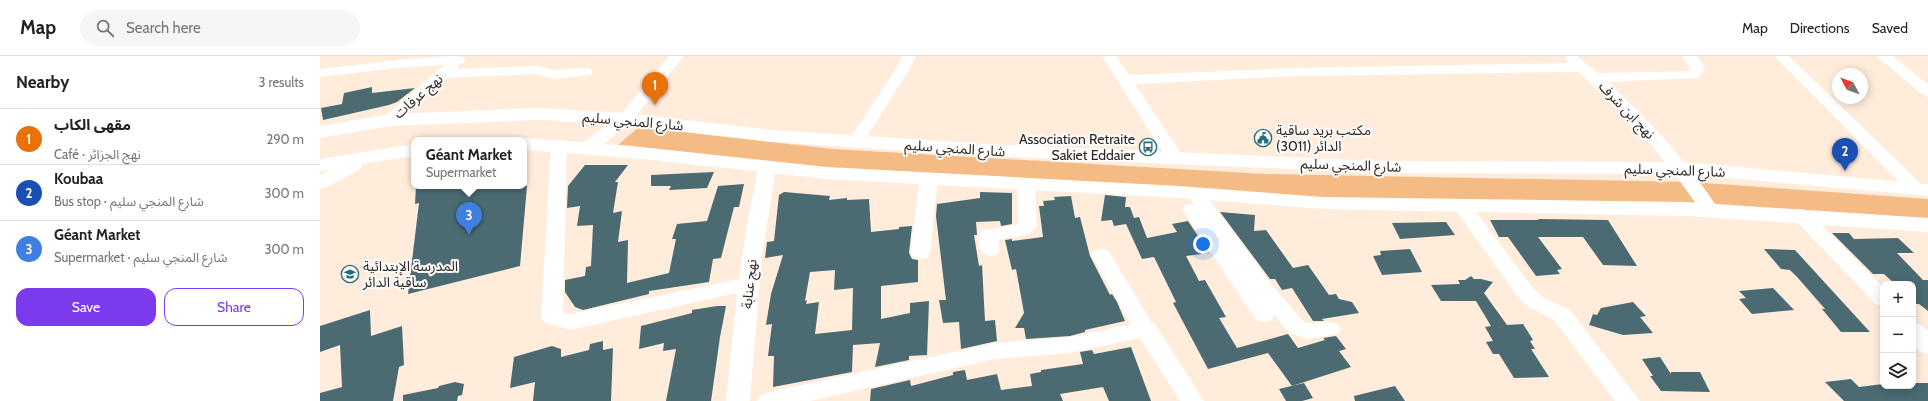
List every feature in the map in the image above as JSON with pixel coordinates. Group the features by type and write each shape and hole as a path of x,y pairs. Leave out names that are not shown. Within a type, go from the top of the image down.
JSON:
{"main road":[{"name":"شارع المنجي سليم","path":"320,132 390,120 541,114 625,119 772,136 988,150 1382,167 1685,172 1922,190"},
{"path":"527,144 560,145 766,168 1026,185 1187,193 1337,204 1709,208 1928,225"},
{"path":"320,165 411,151"},
{"path":"320,184 344,169 373,157"}],"street":[{"path":"587,148 625,119 677,56"},
{"path":"856,141 900,73 909,56"},
{"path":"1109,56 1176,159"},
{"path":"1287,56 1295,72"},
{"name":"نهج ابن شرف","path":"1568,56 1595,78 1685,172 1709,208"},
{"path":"1595,78 1693,75 1698,67 1689,56"},
{"path":"1781,56 1922,190"},
{"path":"1883,56 1928,92"},
{"path":"320,73 461,58"},
{"name":"نهج عرفات","path":"390,120 461,58"},
{"path":"1126,80 1295,72 1582,67"},
{"path":"443,74 536,70 554,75 586,72"},
{"path":"560,145 552,317 570,322 748,284"},
{"name":"نهج عنابة","path":"738,401 748,284 757,211 766,168"},
{"path":"920,253 930,179"},
{"path":"990,250 988,235 1022,230 1028,226 1026,185"},
{"path":"1187,193 1264,315"},
{"path":"1187,193 1296,327 1309,331 1330,329"},
{"path":"1461,205 1526,293 1536,302 1562,315 1628,401"},
{"path":"1801,215 1880,296"},
{"path":"1102,255 1129,304 1147,329 1192,401"},
{"path":"769,401 995,351 1070,345 1147,329"},
{"path":"1916,333 1928,346"}],"shaded area":[{"path":"639,127 833,149 1264,174 1691,182 1928,199 1928,219 1658,202 1332,198 821,168 618,145"}],"building":[{"path":"372,87 372,93 415,88 397,102 389,105 323,120 321,108 342,104 344,93"},
{"path":"585,165 628,165 615,182 618,182 613,213 622,211 618,242 628,240 627,283 669,273 676,239 672,239 677,224 707,221 718,186 744,184 739,207 734,207 721,258 713,259 709,282 649,291 649,294 583,310 575,307 565,292 565,280 585,276 586,267 591,266 593,225 577,226 580,206 567,208 568,186"},
{"path":"714,172 707,188 669,190 671,186 651,186 651,175"},
{"path":"416,189 527,189 520,266 408,294 419,203 415,204"},
{"path":"784,192 830,196 829,200 847,198 847,200 869,199 871,232 912,226 909,253 912,259 918,260 918,282 881,286 881,319 910,313 910,303 929,301 927,355 909,356 909,360 875,367 880,343 853,345 852,372 773,387 774,356 768,356 772,324 766,325 771,294 783,255 765,258 767,242 774,241 779,195","holes":["835,270 834,290 853,288 852,330 815,334 819,302 806,304 807,300 805,301 810,272"]},
{"path":"980,192 1012,193 1012,224 1001,226 1000,221 976,222 977,235 974,235 979,266 982,265 985,321 995,320 997,341 961,349 959,322 943,323 939,300 946,300 936,216 937,204 980,198"},
{"path":"1105,195 1126,197 1125,207 1130,207 1134,218 1139,217 1147,238 1177,232 1172,224 1188,221 1209,253 1186,256 1199,281 1205,280 1226,317 1219,318 1237,348 1288,334 1298,348 1325,340 1323,338 1336,336 1346,349 1339,351 1351,367 1292,386 1268,353 1208,369 1173,303 1176,302 1154,257 1142,259 1126,224 1114,226 1112,220 1101,221"},
{"path":"1071,196 1075,218 1080,217 1090,256 1110,295 1112,294 1117,302 1125,321 1085,330 1085,332 1070,336 1026,339 1024,328 1015,328 1024,313 1016,269 1012,270 1005,240 1012,239 1012,241 1043,237 1039,206 1044,206 1043,201 1055,200 1054,197"},
{"path":"1220,212 1255,215 1254,231 1266,230 1293,268 1308,265 1329,295 1336,294 1339,299 1352,302 1359,313 1322,319 1324,321 1313,321 1292,288 1282,290 1275,279 1270,279"},
{"path":"1538,219 1608,220 1637,266 1603,265 1583,237 1538,237 1562,269 1557,270 1560,274 1536,276 1508,237 1499,237 1490,220 1539,220"},
{"path":"1446,222 1455,235 1400,239 1392,223"},
{"path":"1832,233 1849,233 1854,239 1898,238 1914,253 1897,253 1923,280 1928,280 1928,311 1919,304 1916,304 1916,281 1892,281 1884,274 1873,274"},
{"path":"1410,249 1422,272 1382,275 1373,256 1381,255 1380,251"},
{"path":"1764,249 1795,250 1870,332 1841,332 1822,309 1825,309 1798,278 1790,270 1781,269"},
{"path":"1471,276 1474,279 1493,282 1484,293 1507,325 1523,324 1533,340 1530,341 1535,349 1531,349 1549,377 1514,378 1499,354 1493,354 1486,342 1493,341 1485,327 1491,326 1476,301 1441,301 1431,285 1460,284 1458,280 1465,280"},
{"path":"1773,288 1794,310 1752,314 1739,299 1746,298 1739,291"},
{"path":"1633,302 1646,316 1640,317 1653,333 1623,335 1589,325 1593,314 1597,315 1601,308"},
{"path":"726,306 711,401 666,401 676,349 663,351 664,343 639,349 641,326 692,313 692,310"},
{"path":"370,310 371,336 402,326 404,365 399,367 393,401 320,401 320,393 342,387 340,345 320,352 320,326"},
{"path":"603,341 603,350 613,348 611,401 533,401 535,382 510,388 514,357 552,346 561,349 561,357 589,350 590,344"},
{"path":"1131,347 1151,401 1109,401 1103,387 1060,394 1063,401 870,401 871,389 910,380 911,386 953,375 953,372 965,370 967,380 997,374 1001,390 1032,386 1030,374 1041,372 1041,370 1083,364 1080,352 1092,350 1094,354"},
{"path":"1660,357 1671,374 1671,372 1700,372 1710,392 1661,391 1650,376 1653,376 1642,359"},
{"path":"1851,379 1859,387 1880,384 1880,389 1916,389 1916,383 1928,383 1928,401 1844,401 1825,382"},
{"path":"455,382 464,384 462,395 458,396 457,401 403,401 403,395 438,388 439,386"},
{"path":"1304,383 1313,398 1302,401 1286,401 1279,389"},
{"path":"1395,386 1405,401 1355,401 1354,396"}],"place":[{"name":"مقهى الكاب","path":"655,105"},
{"name":"مكتب بريد ساقية الدائر (3011)","path":"1263,138"},
{"name":"Association Retraite Sakiet Eddaier","path":"1148,147"},
{"name":"Koubaa","path":"1845,171"},
{"name":"Géant Market","path":"469,235"},
{"name":"المدرسة الإبتدائية ساقية الدائر","path":"350,274"}]}
